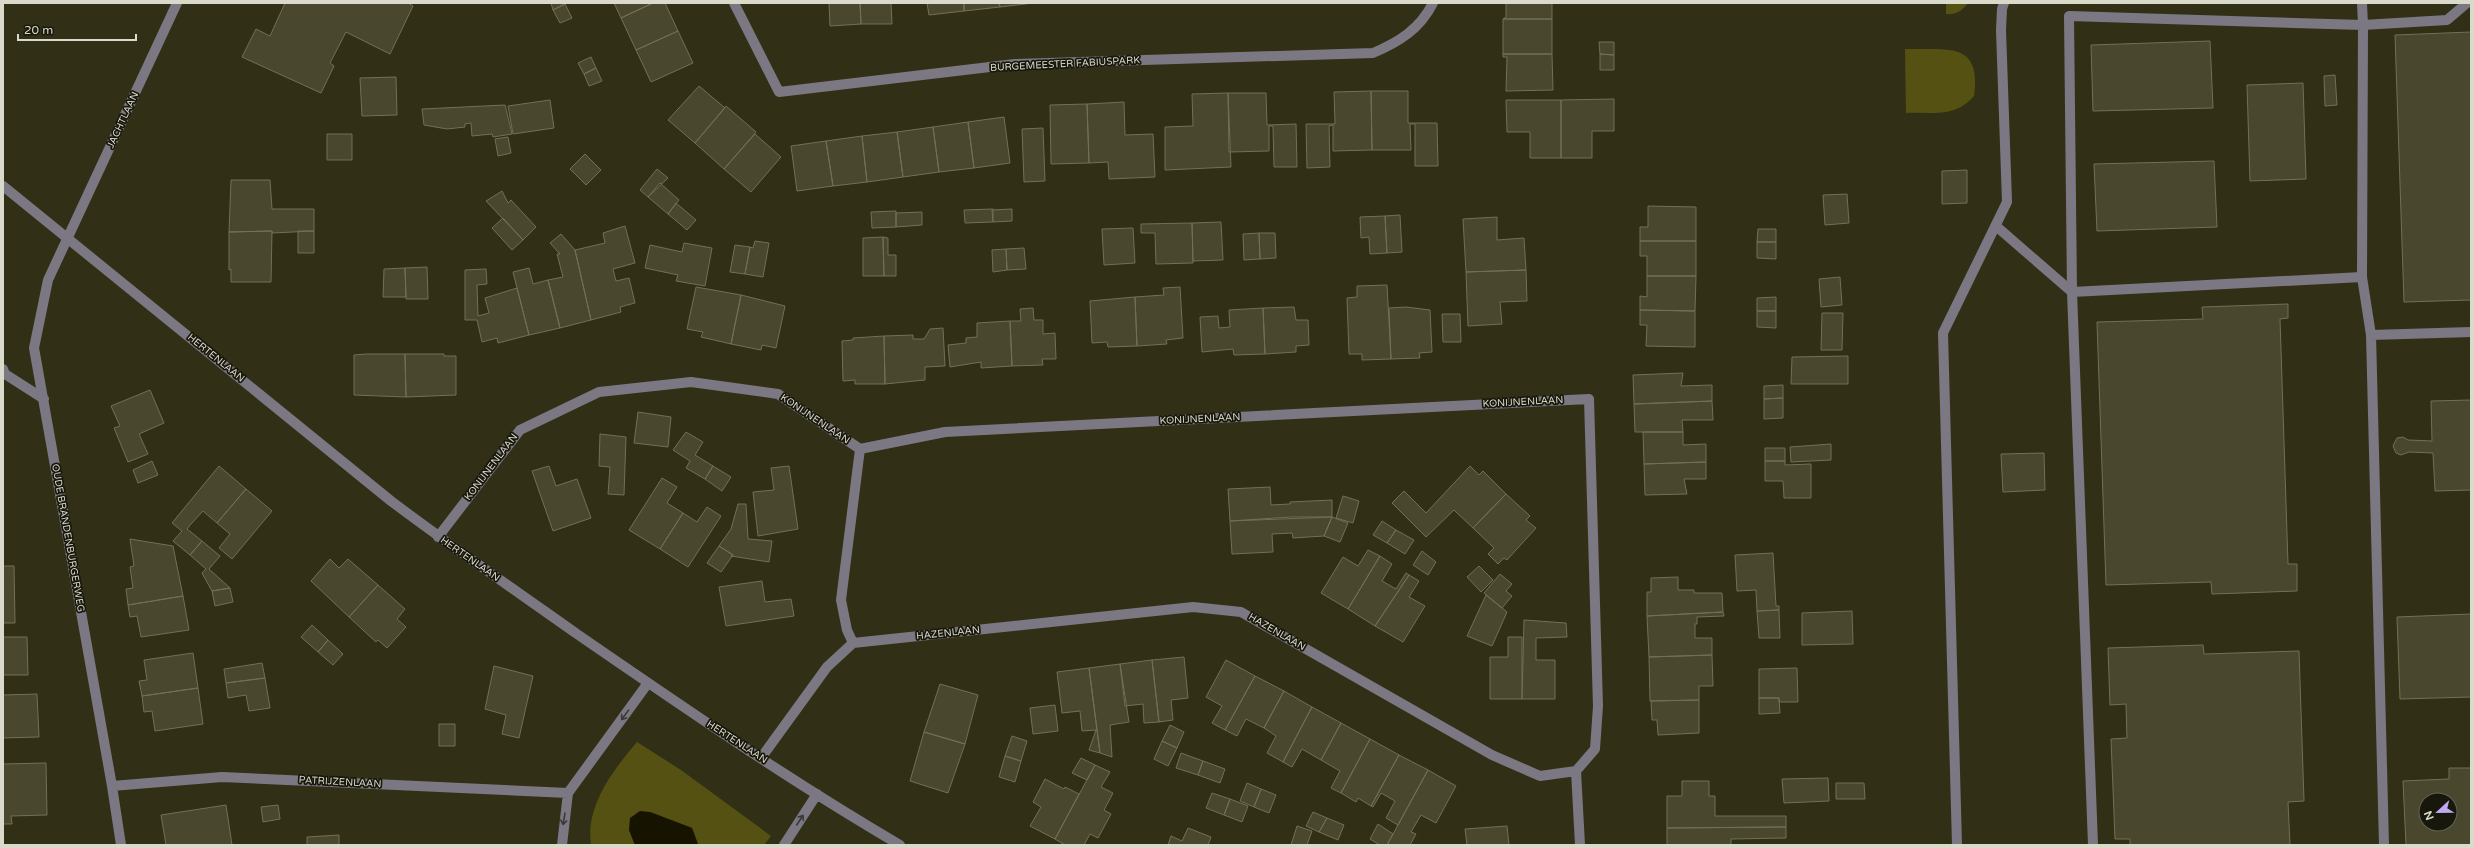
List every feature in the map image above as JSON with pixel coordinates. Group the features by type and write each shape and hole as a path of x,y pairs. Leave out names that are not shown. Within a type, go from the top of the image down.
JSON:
{"street":[{"name":"JACHTLAAN","path":"67,236 177,3"},
{"name":"BURGEMEESTER FABIUSPARK","path":"734,3 779,92 1015,64 1373,53 1396,43 1417,27 1433,3"},
{"path":"1957,845 1943,333 2007,202 2001,30 2002,9 2004,3"},
{"path":"2362,3 2362,277 2370,336 2384,845"},
{"path":"2094,845 2072,292 2069,16 2363,24 2447,20 2467,3"},
{"name":"HERTENLAAN","path":"3,186 67,236 391,502 438,537 648,683 761,758 900,845"},
{"path":"1996,226 2072,292 2362,277"},
{"name":"OUDE BRANDENBURGERWEG","path":"67,236 48,280 34,348 112,786 121,845"},
{"path":"2370,336 2471,332"},
{"path":"3,369 5,374 44,399"},
{"name":"KONIJNENLAAN","path":"438,537 520,430 599,392 691,382 778,394 860,449 945,432 1589,398 1598,706 1595,749 1576,771"},
{"path":"761,758 827,667 853,643 847,630 841,600 860,449"},
{"name":"HAZENLAAN","path":"853,643 1193,607 1241,612 1492,755 1540,776 1576,771"},
{"path":"562,845 568,793 648,683"},
{"path":"1576,771 1580,845"},
{"name":"PATRIJZENLAAN","path":"112,786 222,777 568,793"},
{"path":"784,845 817,794"}],"shaded area":[{"path":"1946,3 1968,3 1958,12 1946,14"},
{"path":"1905,49 1947,50 1958,52 1966,57 1972,65 1975,78 1974,96 1967,103 1951,111 1934,113 1906,113"},
{"path":"637,742 681,770 771,836 764,845 698,845 692,828 650,812 629,830 635,845 591,845 590,830 592,816 597,802 603,789 619,764"},
{"path":"640,811 650,812 692,828 698,844 635,845 629,830 630,818"}],"building":[{"path":"285,3 408,3 413,6 390,54 346,32 330,63 334,66 321,93 242,57 256,29 270,36"},
{"path":"551,3 565,3 565,4 553,10"},
{"path":"614,3 653,3 621,18"},
{"path":"653,3 665,3 678,31 636,50 621,18"},
{"path":"829,3 860,3 861,24 830,26"},
{"path":"860,3 891,3 892,24 861,24"},
{"path":"927,3 964,3 964,11 929,15"},
{"path":"964,3 999,3 1000,7 964,11"},
{"path":"999,3 1034,3 1000,7"},
{"path":"1506,3 1552,3 1552,19 1503,19 1506,17"},
{"path":"565,4 572,18 560,23 553,10"},
{"path":"1503,19 1552,19 1552,54 1503,54"},
{"path":"678,31 693,63 651,82 636,50"},
{"path":"2471,32 2471,300 2404,302 2395,35"},
{"path":"2210,41 2213,108 2093,111 2091,45"},
{"path":"1599,42 1614,42 1614,55 1600,54"},
{"path":"1503,54 1552,54 1553,90 1506,91 1507,57 1503,57"},
{"path":"1600,54 1614,55 1614,70 1600,70"},
{"path":"591,57 596,68 584,74 578,63"},
{"path":"596,68 602,81 589,86 584,74"},
{"path":"2335,75 2337,105 2325,106 2324,76"},
{"path":"396,77 397,115 362,116 360,78"},
{"path":"2303,83 2306,179 2250,181 2247,85"},
{"path":"699,86 725,108 695,143 668,120"},
{"path":"1371,91 1372,150 1333,151 1333,125 1329,126 1330,167 1307,168 1306,124 1335,124 1334,92"},
{"path":"1371,91 1408,91 1408,123 1437,123 1438,166 1415,166 1415,124 1410,124 1411,150 1372,150"},
{"path":"1228,93 1231,167 1165,170 1165,127 1193,126 1192,94"},
{"path":"1228,93 1266,93 1267,125 1296,124 1297,167 1274,167 1273,126 1269,126 1269,151 1229,152"},
{"path":"1614,99 1614,131 1592,131 1592,158 1561,158 1561,100"},
{"path":"550,100 554,128 513,134 508,106"},
{"path":"1506,100 1561,100 1561,158 1530,158 1530,132 1507,132"},
{"path":"1124,102 1125,135 1153,134 1155,177 1109,179 1108,162 1089,163 1087,104"},
{"path":"1087,104 1089,163 1051,164 1050,105"},
{"path":"505,105 512,134 493,137 492,134 472,136 471,123 465,124 465,127 447,129 424,125 422,109"},
{"path":"726,106 756,132 724,169 695,143"},
{"path":"1004,117 1010,163 974,168 968,122"},
{"path":"968,122 974,168 939,172 933,127"},
{"path":"933,127 939,172 903,177 897,132"},
{"path":"1043,128 1045,181 1024,182 1022,129"},
{"path":"897,132 903,177 867,182 862,136"},
{"path":"327,134 352,134 352,160 327,160"},
{"path":"755,134 781,157 751,192 724,169"},
{"path":"862,136 867,182 833,186 826,141"},
{"path":"508,137 511,153 498,156 495,139"},
{"path":"826,141 833,186 797,191 791,146"},
{"path":"585,154 601,170 586,185 570,169"},
{"path":"2214,161 2217,227 2097,231 2094,164"},
{"path":"657,169 668,178 648,197 640,190"},
{"path":"1967,170 1967,203 1942,204 1942,171"},
{"path":"231,180 270,180 272,209 314,209 314,231 272,233 272,231 229,232"},
{"path":"660,183 679,200 668,214 648,197"},
{"path":"502,191 508,203 511,200 536,227 523,240 486,201"},
{"path":"1847,194 1849,223 1825,225 1823,195"},
{"path":"676,203 696,220 687,230 668,214"},
{"path":"1648,206 1696,207 1696,241 1640,241 1640,227 1648,227"},
{"path":"993,209 993,222 965,223 964,210"},
{"path":"1012,209 1012,221 993,222 992,210"},
{"path":"896,211 896,227 872,228 871,212"},
{"path":"922,212 922,225 896,227 896,213"},
{"path":"1400,215 1402,252 1387,253 1385,216"},
{"path":"1385,216 1387,253 1370,254 1369,237 1361,238 1360,217"},
{"path":"1497,217 1497,240 1524,238 1526,270 1466,272 1463,219"},
{"path":"503,218 523,240 512,250 492,228"},
{"path":"1221,222 1223,260 1193,261 1192,223"},
{"path":"1192,223 1193,263 1156,264 1155,233 1141,233 1141,224"},
{"path":"625,226 635,263 613,269 616,281 629,278 635,303 620,307 621,312 591,320 575,250 605,243 603,233"},
{"path":"1133,228 1135,263 1104,265 1102,229"},
{"path":"1758,229 1776,229 1776,242 1757,242"},
{"path":"272,231 271,282 231,282 231,269 229,270 229,232"},
{"path":"298,231 314,231 314,253 298,253"},
{"path":"1259,233 1275,233 1276,258 1260,259"},
{"path":"1259,233 1260,259 1244,260 1243,234"},
{"path":"561,234 575,250 591,320 560,328 548,280 563,277 557,254 560,254 550,243"},
{"path":"883,237 884,276 863,276 863,238"},
{"path":"883,237 888,238 888,255 896,255 896,276 884,276"},
{"path":"755,241 769,243 763,277 745,274 750,247 753,248"},
{"path":"1640,241 1696,241 1696,276 1647,276 1647,256 1640,256"},
{"path":"1757,242 1776,242 1776,259 1757,258"},
{"path":"684,243 712,248 705,286 676,281 678,275 645,268 650,245 682,252"},
{"path":"735,245 750,247 745,274 730,272"},
{"path":"1024,248 1026,269 1007,270 1006,249"},
{"path":"1006,249 1007,270 993,272 992,250"},
{"path":"427,267 428,299 406,299 405,268"},
{"path":"405,268 406,297 383,297 384,269"},
{"path":"529,268 533,284 548,280 560,328 529,335 513,272"},
{"path":"486,269 487,284 477,285 478,316 489,313 485,298 517,288 529,335 498,343 497,338 482,342 477,320 465,320 465,270"},
{"path":"1526,270 1527,301 1500,302 1502,324 1468,326 1466,272"},
{"path":"1647,276 1696,276 1695,311 1640,310 1640,296 1647,297"},
{"path":"1840,277 1842,305 1821,307 1819,279"},
{"path":"1387,285 1391,359 1362,360 1362,354 1349,354 1347,298 1357,297 1357,286"},
{"path":"696,287 741,295 731,344 701,337 703,332 687,329"},
{"path":"1180,287 1183,338 1166,340 1167,344 1137,346 1135,297 1164,295 1163,288"},
{"path":"741,295 785,306 776,348 762,345 761,350 731,344"},
{"path":"1135,297 1137,346 1108,347 1107,342 1092,343 1090,301"},
{"path":"1776,297 1776,311 1757,311 1757,298"},
{"path":"2288,304 2288,318 2280,319 2288,564 2297,564 2297,591 2212,594 2211,582 2106,585 2097,322 2203,319 2202,307"},
{"path":"1294,307 1296,320 1308,320 1309,345 1296,346 1296,352 1265,354 1263,308"},
{"path":"1406,307 1430,310 1432,352 1419,353 1420,358 1391,359 1389,308"},
{"path":"1033,308 1034,320 1043,320 1043,334 1055,333 1056,359 1042,359 1043,365 1012,366 1010,321 1021,321 1020,309"},
{"path":"1263,308 1265,354 1234,355 1233,349 1202,352 1200,317 1218,316 1219,328 1230,327 1229,310"},
{"path":"1640,310 1695,311 1695,347 1646,346 1647,325 1640,325"},
{"path":"1757,311 1776,311 1776,328 1757,327"},
{"path":"1822,313 1843,313 1842,350 1821,350"},
{"path":"1442,314 1460,314 1461,342 1443,342"},
{"path":"1010,321 1012,366 981,368 981,362 950,367 948,345 966,343 966,338 977,337 977,323"},
{"path":"943,328 945,366 925,367 925,380 885,384 884,336 913,335 913,339 924,339 930,329"},
{"path":"884,336 885,384 855,384 855,380 843,381 842,341 853,340 853,338"},
{"path":"405,354 406,397 354,395 354,355"},
{"path":"405,354 444,354 444,356 456,356 456,395 406,397"},
{"path":"1848,356 1848,384 1791,384 1792,357"},
{"path":"1683,373 1681,386 1712,385 1712,401 1634,404 1633,375"},
{"path":"1783,385 1783,398 1764,399 1764,386"},
{"path":"150,390 164,423 139,434 148,454 128,462 114,428 120,426 111,406"},
{"path":"1783,398 1783,418 1764,419 1764,399"},
{"path":"2471,400 2471,490 2435,491 2433,453 2409,452 2401,455 2396,453 2393,446 2397,438 2403,437 2408,440 2432,441 2431,401"},
{"path":"1712,401 1713,420 1682,420 1683,432 1635,432 1634,404"},
{"path":"638,412 671,417 668,447 634,443"},
{"path":"686,432 703,442 695,455 713,466 705,479 686,468 690,461 673,450"},
{"path":"1643,432 1683,432 1683,445 1706,444 1706,462 1644,464"},
{"path":"600,434 626,437 624,495 608,494 610,467 599,466"},
{"path":"1831,444 1831,460 1791,462 1790,447"},
{"path":"1765,448 1785,448 1785,461 1765,461"},
{"path":"2044,453 2045,490 2003,492 2001,454"},
{"path":"152,461 158,475 138,483 133,470"},
{"path":"1765,461 1785,461 1785,465 1811,464 1811,498 1784,498 1783,481 1765,481"},
{"path":"1706,462 1706,479 1684,479 1687,494 1645,495 1644,464"},
{"path":"219,466 246,489 217,523 203,511 191,524 187,529 202,541 190,555 173,541 182,531 172,523"},
{"path":"549,466 556,486 577,479 591,518 553,531 532,471"},
{"path":"713,466 731,477 722,491 705,479"},
{"path":"789,466 798,529 758,536 753,492 774,490 771,468"},
{"path":"1470,466 1479,475 1483,471 1506,494 1473,528 1454,510 1426,537 1392,503 1404,491 1426,513"},
{"path":"662,478 677,487 667,503 683,513 660,549 629,530"},
{"path":"1270,487 1271,505 1290,504 1290,502 1332,500 1332,517 1230,521 1228,489"},
{"path":"246,489 272,511 232,559 219,548 230,534 217,523"},
{"path":"1506,494 1530,516 1526,520 1536,528 1507,560 1504,558 1498,564 1488,554 1494,548 1473,528"},
{"path":"1343,496 1359,501 1353,523 1336,518"},
{"path":"738,504 746,504 748,539 772,541 769,562 731,556 733,555 719,546 731,529"},
{"path":"707,507 721,516 688,567 660,549 683,513 697,522"},
{"path":"1291,517 1332,517 1324,536 1293,538 1292,533 1272,534 1273,552 1232,554 1230,521"},
{"path":"1332,517 1348,523 1340,542 1324,536"},
{"path":"1382,521 1396,530 1387,543 1373,535"},
{"path":"1396,530 1414,540 1405,554 1387,543"},
{"path":"130,539 173,546 183,596 128,605 126,589 133,588 130,567 134,566"},
{"path":"202,541 220,556 209,569 230,588 212,591 202,573 206,569 190,555"},
{"path":"719,546 733,555 721,572 707,563"},
{"path":"1368,550 1380,556 1348,609 1321,593 1343,557 1358,566"},
{"path":"1422,551 1436,562 1428,575 1413,565"},
{"path":"1773,553 1776,606 1779,606 1779,610 1757,611 1756,590 1737,591 1735,555"},
{"path":"1380,556 1392,564 1382,581 1396,589 1406,573 1409,575 1375,626 1348,609"},
{"path":"330,559 339,568 348,559 378,585 349,617 311,581"},
{"path":"3,566 14,566 15,623 3,623"},
{"path":"1479,566 1493,580 1481,592 1467,577"},
{"path":"1500,574 1512,584 1506,591 1512,596 1502,608 1484,593"},
{"path":"1409,575 1419,581 1409,597 1425,606 1403,642 1375,626"},
{"path":"1678,577 1678,590 1694,590 1694,593 1722,593 1723,612 1647,616 1647,592 1651,592 1651,578"},
{"path":"762,581 765,602 791,599 794,616 726,626 719,587"},
{"path":"378,585 405,609 397,619 406,627 387,648 378,640 376,642 349,617"},
{"path":"230,588 233,602 215,606 212,591"},
{"path":"1486,595 1507,612 1492,646 1467,636"},
{"path":"183,596 189,630 141,637 137,616 130,617 128,605"},
{"path":"1779,610 1780,638 1759,638 1757,611"},
{"path":"1852,611 1853,644 1802,645 1802,613"},
{"path":"1723,612 1724,616 1697,617 1697,624 1695,624 1695,638 1712,638 1712,655 1649,657 1647,616"},
{"path":"2471,614 2471,697 2400,699 2397,617"},
{"path":"1524,620 1566,623 1567,637 1536,638 1536,660 1555,660 1555,699 1522,699"},
{"path":"312,625 328,640 318,652 301,637"},
{"path":"3,637 27,637 28,675 3,675"},
{"path":"1508,637 1522,637 1522,699 1490,699 1490,657 1508,657"},
{"path":"328,640 343,654 333,665 318,652"},
{"path":"2203,645 2204,654 2299,651 2304,801 2288,802 2290,845 2130,845 2130,839 2115,839 2111,739 2127,738 2126,704 2110,705 2108,648"},
{"path":"193,653 198,688 142,696 139,681 147,680 144,660"},
{"path":"1712,655 1713,686 1699,686 1699,700 1650,701 1649,657"},
{"path":"1184,657 1188,698 1171,700 1173,720 1159,722 1152,660"},
{"path":"1152,660 1159,722 1144,723 1143,704 1125,706 1120,664"},
{"path":"1226,660 1255,676 1225,730 1212,723 1222,706 1206,697"},
{"path":"262,663 265,678 226,683 224,669"},
{"path":"1120,664 1129,722 1110,725 1112,757 1100,753 1089,668"},
{"path":"494,666 533,676 519,738 502,734 506,715 485,709"},
{"path":"1089,668 1100,753 1089,750 1096,730 1082,731 1080,711 1062,713 1057,672"},
{"path":"1797,668 1798,702 1779,702 1779,698 1759,698 1759,669"},
{"path":"1255,676 1284,691 1264,728 1246,719 1237,736 1225,730"},
{"path":"265,678 270,708 249,711 246,695 228,698 226,683"},
{"path":"940,684 978,695 965,744 924,732"},
{"path":"198,688 203,724 155,731 152,711 144,712 142,696"},
{"path":"1284,691 1312,707 1283,762 1267,753 1276,736 1264,728"},
{"path":"37,694 39,737 3,738 3,695"},
{"path":"1759,698 1779,698 1780,713 1759,714"},
{"path":"1699,700 1699,733 1658,735 1657,720 1652,720 1651,701"},
{"path":"1055,705 1058,731 1033,734 1030,708"},
{"path":"1312,707 1341,723 1321,760 1302,749 1292,767 1283,762"},
{"path":"1341,723 1370,739 1341,793 1331,788 1340,771 1321,760"},
{"path":"439,724 455,724 455,746 439,746"},
{"path":"1170,725 1184,732 1177,748 1162,741"},
{"path":"924,732 965,744 948,793 910,781"},
{"path":"1012,736 1027,741 1021,761 1005,756"},
{"path":"1370,739 1399,755 1371,806 1358,798 1356,802 1341,793"},
{"path":"1162,741 1177,748 1168,766 1154,759"},
{"path":"1181,753 1203,761 1198,775 1176,768"},
{"path":"1399,755 1428,770 1398,825 1386,818 1395,801 1381,793 1373,807 1371,806"},
{"path":"1005,756 1021,761 1015,782 999,777"},
{"path":"1081,758 1095,765 1087,780 1072,773"},
{"path":"1203,761 1225,769 1220,783 1198,775"},
{"path":"46,763 47,815 11,816 12,824 3,824 3,764"},
{"path":"1095,765 1110,772 1101,787 1113,793 1104,810 1111,814 1098,838 1090,834 1084,845 1065,845 1055,839"},
{"path":"2449,768 2471,768 2471,845 2406,845 2403,781 2449,779"},
{"path":"1428,770 1456,786 1436,823 1421,815 1411,832 1416,834 1410,845 1387,845"},
{"path":"1828,778 1829,801 1784,803 1782,779"},
{"path":"1045,779 1064,789 1065,787 1079,794 1055,839 1030,826 1041,807 1033,802"},
{"path":"1682,781 1709,781 1709,796 1715,796 1715,816 1786,816 1786,827 1667,828 1667,796 1682,796"},
{"path":"1247,783 1261,789 1254,807 1240,801"},
{"path":"1836,783 1864,783 1865,799 1836,799"},
{"path":"1261,789 1276,795 1269,813 1254,807"},
{"path":"1212,793 1230,799 1224,815 1206,808"},
{"path":"1230,799 1248,806 1242,822 1224,815"},
{"path":"226,805 232,845 166,845 161,815"},
{"path":"278,805 280,819 263,822 261,807"},
{"path":"1313,812 1327,818 1319,832 1306,826"},
{"path":"1327,818 1344,825 1338,840 1319,832"},
{"path":"1378,824 1393,834 1387,845 1380,845 1370,839"},
{"path":"1297,826 1312,831 1307,845 1291,845"},
{"path":"1507,826 1509,845 1467,845 1465,829"},
{"path":"1786,827 1786,838 1731,839 1731,845 1667,845 1667,828"},
{"path":"1188,828 1211,837 1208,845 1168,845 1171,836 1182,841"},
{"path":"339,835 339,845 307,845 307,837"}]}
